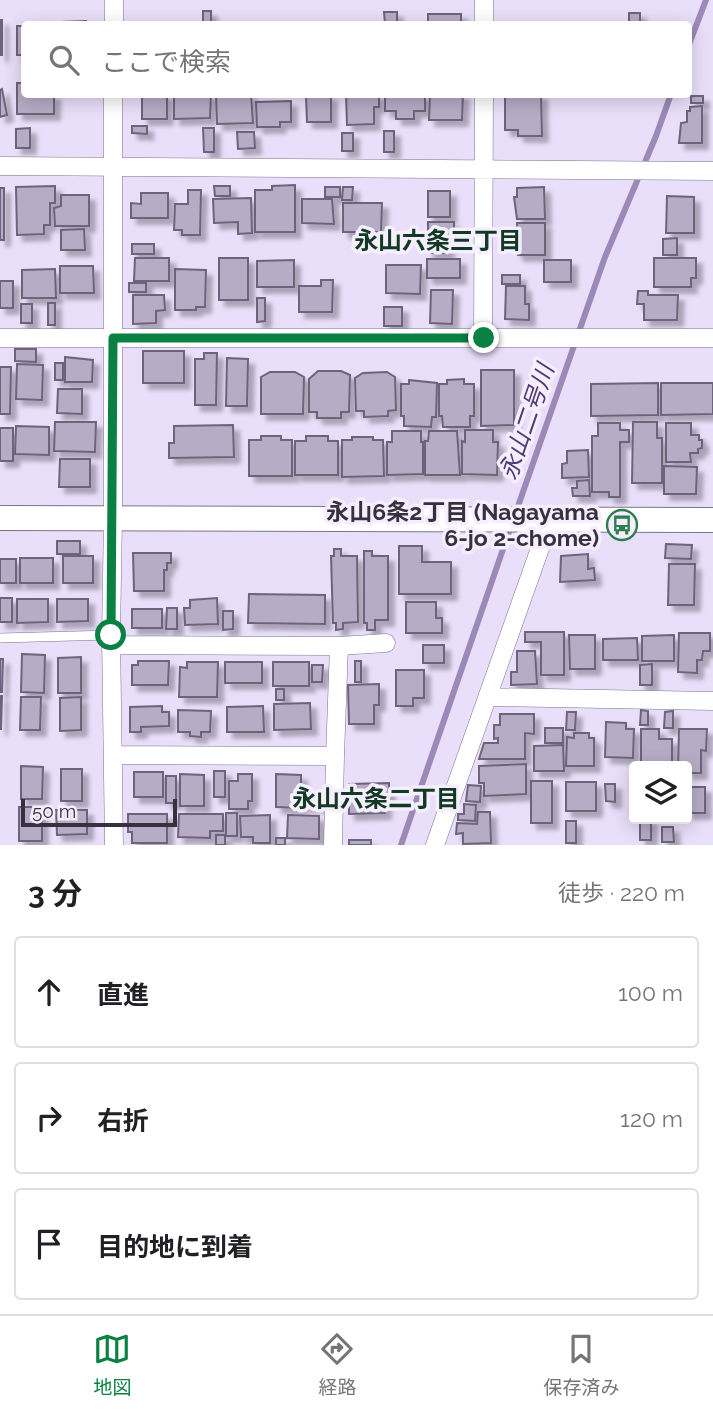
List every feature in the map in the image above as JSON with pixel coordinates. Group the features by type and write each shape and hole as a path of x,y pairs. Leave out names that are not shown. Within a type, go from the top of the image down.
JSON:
{"street":[{"path":"114,0 114,21"},
{"path":"484,0 484,21"},
{"path":"113,98 111,640 114,845"},
{"path":"484,98 484,338"},
{"path":"0,166 713,172"},
{"path":"0,338 713,338"},
{"path":"0,519 713,520"},
{"path":"436,845 487,697 543,520"},
{"path":"111,640 339,646 386,643"},
{"path":"333,845 339,646"},
{"path":"487,697 713,701"},
{"path":"113,755 335,756"}],"lane":[{"path":"0,638 111,640"}],"building":[{"path":"203,11 211,11 211,21 203,21"},
{"path":"384,12 397,12 397,21 385,21"},
{"path":"629,13 640,13 640,21 629,21"},
{"path":"428,14 461,14 461,21 428,21"},
{"path":"2,20 2,55 0,55"},
{"path":"17,26 21,26 21,55 17,55"},
{"path":"17,83 21,83 21,98 54,98 54,114 17,114"},
{"path":"2,89 7,115 0,117 0,90"},
{"path":"692,96 703,96 703,103 691,103"},
{"path":"142,98 167,98 167,119 142,119"},
{"path":"174,98 211,98 210,118 174,119"},
{"path":"216,98 251,98 253,123 217,124"},
{"path":"306,98 331,98 331,122 307,122"},
{"path":"346,98 379,98 379,107 374,107 374,124 347,125"},
{"path":"385,98 425,98 425,111 414,111 414,119 396,119 396,111 385,111"},
{"path":"430,98 463,98 462,120 429,120"},
{"path":"505,98 541,98 542,136 518,136 518,130 505,130"},
{"path":"291,101 291,122 280,122 280,127 257,127 256,102"},
{"path":"702,106 702,143 679,143 681,123 687,122 687,111 690,111 690,107"},
{"path":"132,126 147,126 147,134 132,133"},
{"path":"30,128 30,148 16,148 16,129"},
{"path":"203,128 214,128 214,152 204,152"},
{"path":"384,131 394,131 394,152 384,152"},
{"path":"237,132 254,132 255,148 238,149"},
{"path":"342,133 353,133 353,151 342,151"},
{"path":"295,185 295,232 255,232 255,190 272,190 272,186"},
{"path":"55,186 55,203 50,203 50,225 44,225 44,234 17,235 16,187"},
{"path":"214,186 230,186 230,196 215,196"},
{"path":"325,187 340,187 340,197 325,197"},
{"path":"343,187 353,187 352,200 342,200"},
{"path":"544,187 545,219 517,219 514,197 517,197 517,188"},
{"path":"0,188 4,188 4,240 0,240"},
{"path":"188,190 201,190 200,235 182,235 182,230 174,230 175,204 188,204"},
{"path":"428,191 450,191 450,217 428,217"},
{"path":"141,193 168,193 168,218 131,218 131,203 141,204"},
{"path":"61,195 89,195 89,226 55,226 54,208 61,206"},
{"path":"667,196 694,197 694,233 666,233"},
{"path":"251,198 252,233 238,234 238,222 214,223 213,199"},
{"path":"302,199 332,199 334,224 302,223"},
{"path":"343,203 382,203 381,232 343,232"},
{"path":"428,222 454,222 454,245 448,245 448,253 428,253"},
{"path":"517,223 545,223 545,255 518,255 513,233 517,233"},
{"path":"84,229 85,250 61,250 61,230"},
{"path":"677,238 677,255 663,255 663,239"},
{"path":"132,244 154,244 154,254 132,254"},
{"path":"135,258 169,258 169,281 134,281"},
{"path":"219,258 248,258 248,300 219,300"},
{"path":"654,258 696,258 696,278 691,278 691,287 654,287"},
{"path":"427,259 460,259 460,278 427,278"},
{"path":"294,260 294,287 257,287 257,261"},
{"path":"544,260 571,260 571,282 544,282"},
{"path":"386,265 421,265 420,294 386,293"},
{"path":"60,266 93,266 94,293 60,293"},
{"path":"55,269 56,298 22,298 22,270"},
{"path":"175,269 206,270 205,307 175,310"},
{"path":"502,275 520,275 520,284 502,284"},
{"path":"321,280 333,280 332,312 299,312 299,286 321,286"},
{"path":"0,281 13,281 13,308 0,308"},
{"path":"129,283 146,283 146,292 129,292"},
{"path":"506,286 525,286 525,304 529,304 529,320 505,319"},
{"path":"431,290 453,290 452,324 430,323"},
{"path":"638,291 648,291 648,295 678,295 677,320 644,320 644,304 637,304"},
{"path":"133,295 164,295 165,310 156,311 156,323 133,324"},
{"path":"257,298 265,298 265,321 257,322"},
{"path":"48,303 55,303 55,325 48,325"},
{"path":"21,304 32,304 32,323 21,323"},
{"path":"384,307 402,307 402,326 384,326"},
{"path":"15,349 36,349 36,362 15,361"},
{"path":"143,351 184,351 184,383 143,383"},
{"path":"204,353 217,353 216,405 195,405 195,359 204,359"},
{"path":"65,357 93,360 92,382 65,382"},
{"path":"227,358 248,359 247,406 226,406"},
{"path":"55,363 63,363 63,380 55,380"},
{"path":"17,364 43,365 42,400 16,399"},
{"path":"0,367 11,367 10,414 0,414"},
{"path":"481,370 514,370 514,425 481,426"},
{"path":"318,371 341,371 350,375 349,412 341,412 341,418 317,418 317,412 309,412 309,379"},
{"path":"270,372 295,372 304,377 303,414 261,414 261,377"},
{"path":"387,372 395,377 396,410 388,411 388,416 364,417 364,411 356,411 355,378 363,373"},
{"path":"464,379 464,384 474,384 474,416 470,416 470,427 443,427 442,416 439,416 439,384 447,384 447,380"},
{"path":"409,380 437,383 436,417 432,417 431,427 404,426 404,416 401,416 401,384 409,384"},
{"path":"658,383 658,415 591,416 591,384"},
{"path":"661,383 713,383 713,414 661,415"},
{"path":"58,389 82,389 82,414 57,413"},
{"path":"55,422 96,422 95,452 54,451"},
{"path":"633,422 657,422 657,438 662,438 662,483 632,483"},
{"path":"598,423 620,423 620,430 629,430 629,442 620,442 620,497 609,497 609,492 592,492 592,436 598,436"},
{"path":"666,423 691,423 691,435 699,435 702,448 698,449 698,453 690,453 691,462 666,462"},
{"path":"233,425 234,457 169,458 169,443 174,443 174,426"},
{"path":"16,426 49,427 49,455 15,454"},
{"path":"0,428 13,428 13,461 0,461"},
{"path":"465,430 493,430 493,442 498,442 497,475 462,474 462,441 465,442"},
{"path":"392,431 421,431 423,474 387,475 387,442 392,442"},
{"path":"429,431 457,431 460,475 425,475 425,441 428,441"},
{"path":"261,436 281,436 281,440 292,440 292,476 249,476 249,440 261,440"},
{"path":"306,436 328,436 328,441 338,441 338,475 295,475 295,441 306,441"},
{"path":"352,437 383,440 384,476 342,477 342,440 352,440"},
{"path":"588,450 589,477 562,478 562,464 567,463 567,451"},
{"path":"60,459 90,459 90,487 59,487"},
{"path":"664,466 697,467 696,494 664,494"},
{"path":"589,480 590,496 573,496 572,488 577,488 577,481"},
{"path":"57,541 80,541 80,554 57,554"},
{"path":"666,544 692,545 691,559 665,558"},
{"path":"399,546 422,546 422,562 451,562 451,594 399,594"},
{"path":"334,549 341,549 341,556 357,556 358,622 343,623 343,629 336,630 336,623 333,623 331,556 334,556"},
{"path":"364,551 372,551 372,556 388,556 388,620 375,620 375,630 367,630 367,623 364,623"},
{"path":"133,553 171,553 171,563 167,563 167,570 164,570 164,591 134,591"},
{"path":"588,554 588,569 594,568 595,580 560,582 561,556"},
{"path":"63,556 93,556 93,583 63,583"},
{"path":"20,558 53,558 53,583 20,583"},
{"path":"0,559 16,559 16,583 0,583"},
{"path":"669,564 695,564 694,605 668,605"},
{"path":"249,594 325,595 325,624 248,623"},
{"path":"0,598 12,598 12,622 0,622"},
{"path":"217,598 218,624 185,625 184,608 190,608 190,600"},
{"path":"17,599 48,599 48,622 17,623"},
{"path":"57,599 88,599 88,621 57,622"},
{"path":"406,602 436,602 436,618 442,618 442,633 406,633"},
{"path":"167,608 177,608 177,629 166,629"},
{"path":"132,609 162,609 162,628 132,628"},
{"path":"223,611 233,611 233,629 223,630"},
{"path":"525,632 564,632 564,675 541,675 541,642 525,642"},
{"path":"679,633 710,633 710,651 703,651 702,660 697,660 697,673 678,672"},
{"path":"569,635 595,635 595,669 570,669"},
{"path":"674,635 674,661 642,661 642,636"},
{"path":"637,638 638,660 603,660 603,639"},
{"path":"423,645 444,645 444,663 423,663"},
{"path":"517,651 535,651 537,684 511,685 511,672 517,672"},
{"path":"22,654 45,655 44,693 21,692"},
{"path":"81,657 81,693 58,693 58,658"},
{"path":"0,659 3,659 2,692 0,692"},
{"path":"138,661 169,661 168,685 132,685 132,665 138,665"},
{"path":"355,661 361,661 361,682 355,682"},
{"path":"187,662 218,662 217,697 179,697 180,667 187,668"},
{"path":"225,662 262,662 262,683 225,683"},
{"path":"273,662 309,662 309,686 273,686"},
{"path":"652,664 652,685 640,685 640,665"},
{"path":"312,665 323,665 322,682 312,682"},
{"path":"396,670 424,670 424,698 413,698 413,706 396,706"},
{"path":"379,684 379,705 374,705 374,724 349,724 348,685"},
{"path":"276,689 284,689 284,700 276,700"},
{"path":"2,696 1,729 0,729"},
{"path":"21,697 41,697 40,730 20,730"},
{"path":"81,697 81,730 60,731 60,698"},
{"path":"310,703 311,729 274,730 274,704"},
{"path":"162,706 162,712 169,712 169,726 141,727 141,732 130,732 130,707"},
{"path":"263,706 264,732 227,732 227,707"},
{"path":"178,710 211,711 210,732 201,732 201,737 190,736 190,732 178,732"},
{"path":"641,710 648,711 648,725 640,725"},
{"path":"673,711 673,728 664,728 665,712"},
{"path":"567,712 576,712 575,730 566,730"},
{"path":"500,714 534,714 534,734 525,733 525,759 479,759 484,743 498,743 498,738 494,739 494,725 500,725"},
{"path":"606,722 626,723 626,729 634,729 633,758 605,757"},
{"path":"545,728 563,728 563,743 545,743"},
{"path":"641,729 659,729 659,739 672,739 672,761 641,761"},
{"path":"679,729 707,729 706,751 701,750 701,773 692,773 692,761 678,761"},
{"path":"574,733 589,733 589,738 594,738 594,766 566,766 567,737 574,738"},
{"path":"563,745 564,771 534,771 534,746"},
{"path":"526,764 526,794 484,796 484,783 479,783 479,766"},
{"path":"21,766 43,767 42,799 21,799"},
{"path":"61,769 82,769 82,801 61,801"},
{"path":"214,771 225,771 225,797 214,797"},
{"path":"134,772 163,772 163,797 134,797"},
{"path":"180,774 204,775 204,806 180,806"},
{"path":"238,774 252,774 252,801 248,801 248,809 229,809 229,781 238,781"},
{"path":"276,774 301,775 301,808 276,807"},
{"path":"166,776 176,776 176,803 166,803"},
{"path":"531,781 552,781 552,823 531,823"},
{"path":"566,782 596,782 596,811 566,811"},
{"path":"389,783 385,813 349,814 349,784"},
{"path":"605,784 615,784 615,802 606,801"},
{"path":"468,785 481,786 480,802 466,801"},
{"path":"692,787 705,787 705,813 692,813"},
{"path":"304,795 322,795 322,806 304,806"},
{"path":"464,804 476,805 475,821 458,820 458,814 464,814"},
{"path":"19,807 42,807 42,841 19,841"},
{"path":"56,810 87,810 87,834 57,835"},
{"path":"478,812 490,812 491,843 463,844 463,833 456,834 457,823 477,824"},
{"path":"226,813 237,813 237,836 226,836"},
{"path":"128,814 167,814 167,843 132,843 132,832 128,832"},
{"path":"179,814 223,814 223,831 210,831 210,838 178,837"},
{"path":"270,815 270,843 253,843 253,837 241,837 240,816"},
{"path":"288,815 319,816 319,839 287,838"},
{"path":"566,821 576,821 576,843 566,843"},
{"path":"640,824 651,824 651,840 640,840"},
{"path":"662,827 673,827 674,842 662,842"},
{"path":"216,835 225,835 225,845 216,845"},
{"path":"276,838 285,838 285,845 276,845"},
{"path":"349,840 371,840 371,845 349,845"}],"waterway":[{"name":"永山二号川","path":"692,37 706,0"},
{"name":"永山二号川","path":"516,512 605,257 670,98"},
{"name":"永山二号川","path":"401,845 511,526"}],"place":[{"name":"永山6条2丁目 (Nagayama 6-jo 2-chome)","path":"622,525"}],"district":[{"name":"永山六条三丁目","path":"438,241"},
{"name":"永山六条二丁目","path":"376,799"}],"route":[{"path":"111,635 113,338 484,338"}]}
